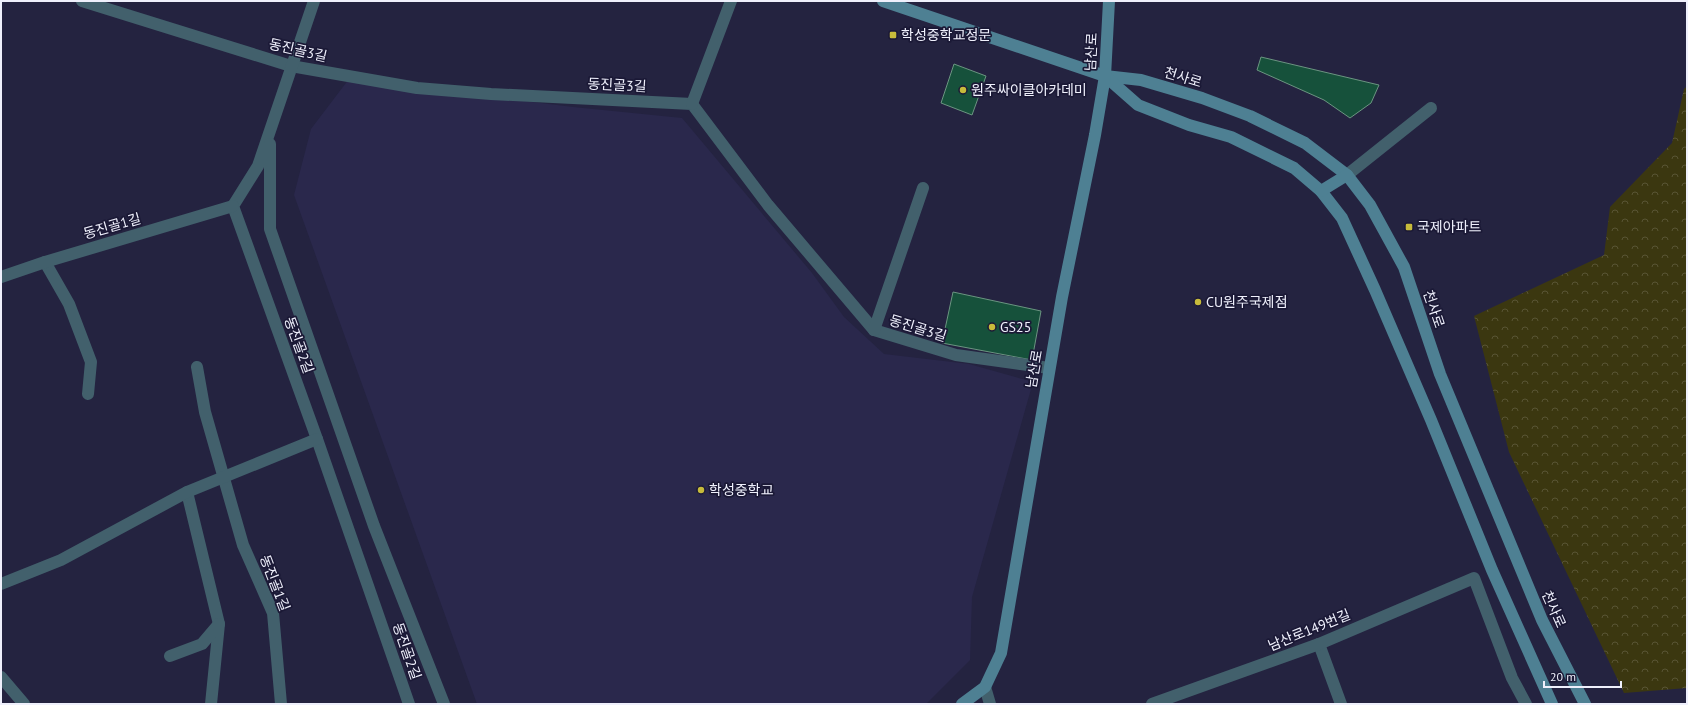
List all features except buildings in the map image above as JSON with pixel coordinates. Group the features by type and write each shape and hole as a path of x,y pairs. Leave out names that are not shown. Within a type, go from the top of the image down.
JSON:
{"street":[{"name":"천사로","path":"883,1 1105,76 1141,80 1202,98 1250,116 1305,143 1347,175 1370,205 1404,267 1440,374 1542,620 1584,704"},
{"name":"남산로","path":"962,704 985,687 1001,653 1049,368 1096,135 1105,76 1109,1"},
{"name":"천사로","path":"1105,76 1138,105 1189,125 1230,137 1260,150 1294,168 1321,191 1342,218 1431,420 1492,570 1552,704"},
{"path":"1321,191 1347,175"}],"lane":[{"name":"동진골3길","path":"82,1 292,66 417,88 491,94 692,104 768,205 874,330 956,355 1049,368"},
{"path":"233,206 258,166 270,135 314,1"},
{"path":"692,104 730,1"},
{"path":"1347,175 1430,108"},
{"path":"270,135 270,228 372,518 444,704"},
{"path":"874,330 923,188"},
{"name":"동진골1길","path":"1,277 45,262 233,206"},
{"name":"동진골2길","path":"233,206 317,439 409,704"},
{"path":"45,262 69,304 91,362 88,394"},
{"name":"동진골1길","path":"197,367 205,412 225,476 243,544 273,613 281,704"},
{"path":"1,584 61,560 187,492 317,439"},
{"path":"187,492 219,624 211,704"},
{"name":"남산로149번길","path":"1152,704 1319,644 1474,578 1512,678 1526,704"},
{"path":"170,656 202,644 219,624"},
{"path":"1319,644 1341,704"},
{"path":"1,677 24,704"},
{"path":"985,687 990,704"}],"shaded area":[{"name":"학성중학교","path":"349,79 573,107 682,118 812,273 844,317 884,354 969,364 1033,382 972,597 970,660 926,704 477,704 294,195 311,129"}],"green space":[{"path":"1687,86 1687,688 1624,693 1509,452 1474,316 1604,255 1610,207 1672,143 1684,89"}],"place":[{"name":"학성중학교정문","path":"893,35"},
{"name":"원주싸이클아카데미","path":"963,90"},
{"name":"국제아파트","path":"1409,227"},
{"name":"CU원주국제점","path":"1198,302"},
{"name":"GS25","path":"992,327"},
{"name":"학성중학교","path":"701,490"}]}
